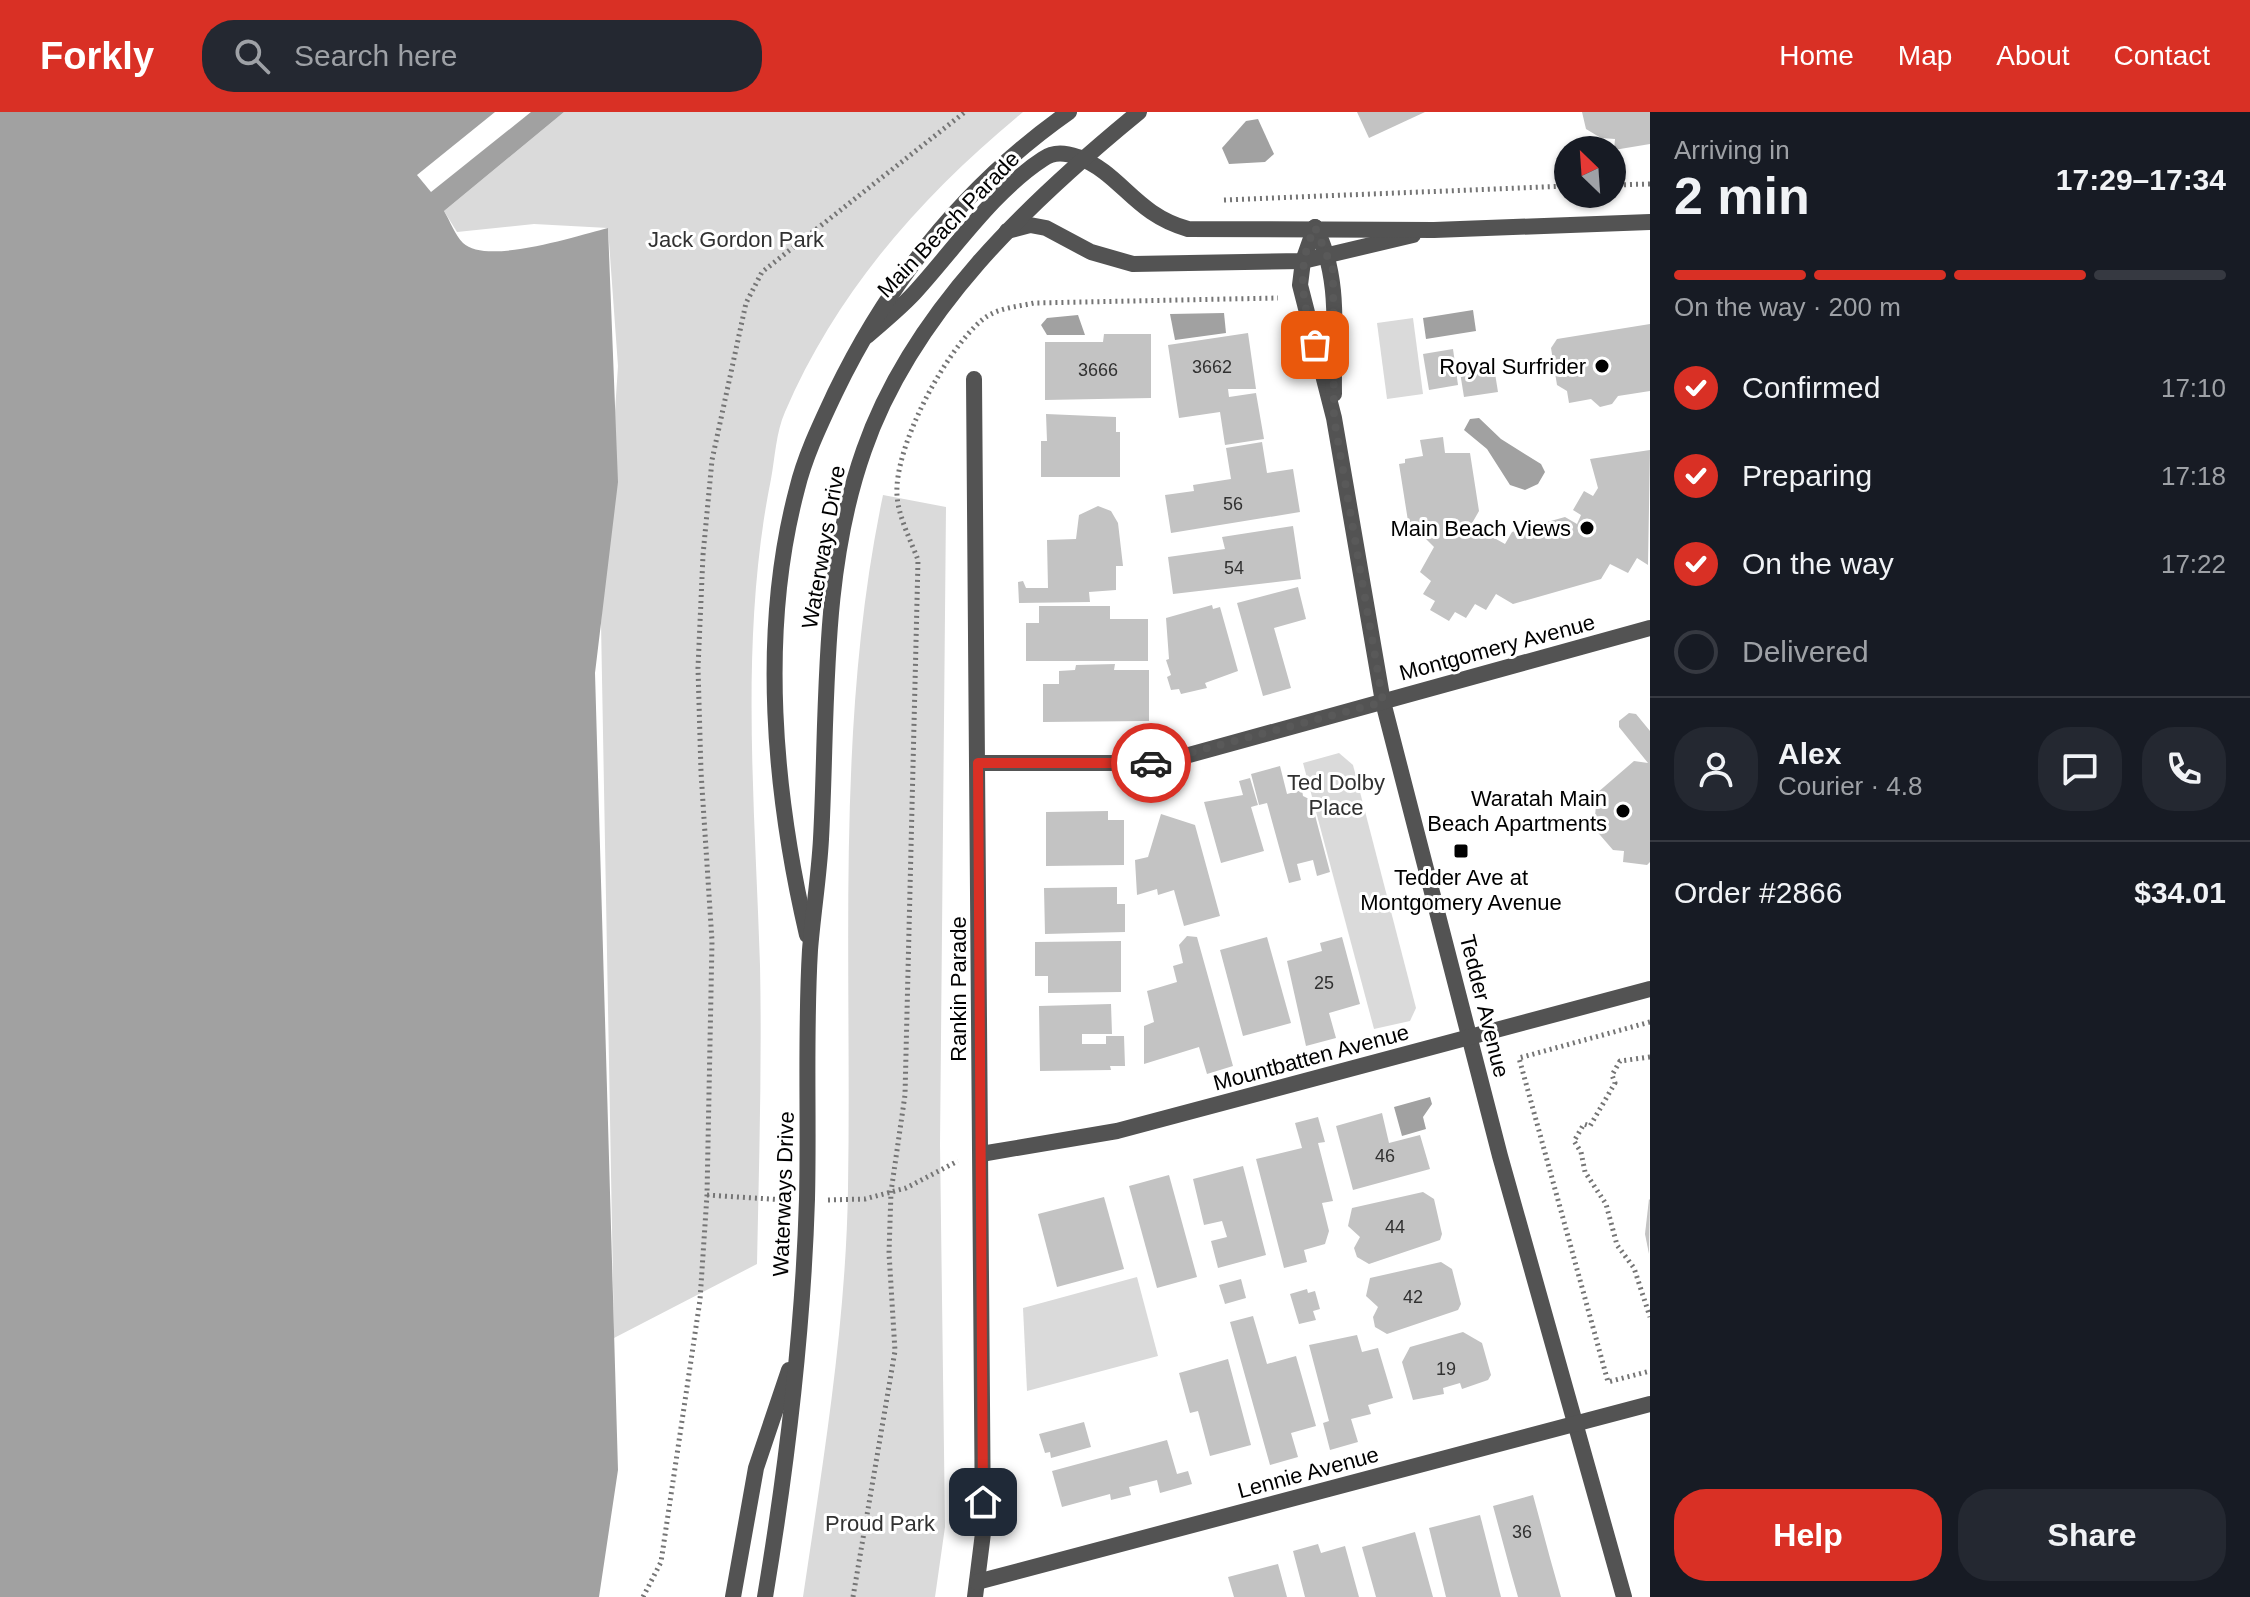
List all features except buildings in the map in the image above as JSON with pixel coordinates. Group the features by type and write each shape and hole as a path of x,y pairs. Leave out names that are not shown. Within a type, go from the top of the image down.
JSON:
{"street":[{"name":"Waterways Drive","path":"810,948 787,842 776,704 778,601 796,491 809,451 860,342 889,293 955,210 1041,131 1069,112"},
{"name":"Waterways Drive","path":"765,1597 786,1469 797,1346 807,1200 810,948 821,837 830,626 850,497 864,448 911,357 949,297 1007,231 1082,159 1139,112"},
{"name":"Main Beach Parade","path":"860,342 914,293 966,232 1044,158 1064,153 1082,159"},
{"path":"1082,159 1166,223 1188,229 1315,227 1434,230 1650,222"},
{"path":"1007,231 1030,225 1046,228 1091,252 1133,264 1303,261 1434,230"},
{"name":"Tedder Avenue","path":"1315,227 1329,257 1334,283 1334,418"},
{"name":"Tedder Avenue","path":"1315,227 1303,261 1302,298 1334,418 1383,702 1500,1156 1624,1597"},
{"name":"Rankin Parade","path":"974,379 983,1533 976,1589"},
{"name":"Montgomery Avenue","path":"978,763 1160,763 1650,628"},
{"name":"Mountbatten Avenue","path":"981,1154 1117,1131 1650,989"},
{"name":"Waterways Drive","path":"733,1597 756,1468 797,1346"},
{"name":"Lennie Avenue","path":"976,1589 1650,1404"}],"path":[{"path":"643,1597 661,1562 700,1300 707,1195 712,941 700,757 698,668 703,555 712,460 746,303 762,272 965,112"},
{"path":"1626,185 1650,184"},
{"path":"1224,200 1554,187"},
{"path":"863,1597 853,1595 895,1351 889,1253 891,1192 905,1095 918,560 897,496 914,425 943,366 983,319 1001,309 1034,303 1278,298"},
{"path":"1650,1022 1519,1058 1608,1382 1650,1371"},
{"path":"1650,1057 1620,1061 1612,1075 1615,1083 1590,1126 1584,1124 1574,1141 1581,1152 1585,1172 1606,1204 1617,1245 1634,1268 1650,1317"},
{"path":"707,1195 807,1200 865,1199 906,1188 950,1164 981,1154"}],"green space":[{"name":"Jack Gordon Park","path":"564,112 1023,112 951,177 886,248 830,326 782,420 761,539 752,660 761,1002 757,1264 614,1338 601,623 618,366 608,228 534,224 457,232 444,211"},
{"path":"1413,318 1423,394 1387,399 1377,323"},
{"name":"Proud Park","path":"883,495 946,507 940,1145 945,1527 935,1597 803,1597 843,1291 848,1188 852,753 868,581"},
{"name":"Ted Dolby Place","path":"1339,753 1353,765 1416,1008 1410,1021 1374,1029 1303,763"},
{"path":"1137,1277 1158,1356 1027,1391 1023,1308"}],"shaded area":[{"path":"0,112 564,112 444,211 463,243 475,249 492,251 534,247 608,228 618,482 595,673 618,1470 599,1597 0,1597"},
{"path":"1258,119 1274,154 1265,162 1229,164 1222,148 1246,121"},
{"path":"1473,310 1476,331 1426,339 1423,318"},
{"path":"1224,313 1226,333 1175,340 1170,314"},
{"path":"1078,315 1085,335 1047,335 1041,325 1047,318"},
{"path":"1479,418 1501,439 1541,464 1545,472 1538,484 1525,490 1510,485 1487,449 1464,430 1470,419"},
{"path":"1430,1097 1432,1104 1423,1117 1426,1129 1402,1136 1394,1107"}],"pier":[{"path":"495,112 531,112 431,192 417,175"}],"way so far":[{"path":"1151,763 1383,702 1334,418 1333,270 1315,227 1303,261 1300,285 1315,345"}],"place":[{"name":"Royal Surfrider","path":"1602,366"},
{"name":"Main Beach Views","path":"1587,528"},
{"name":"Waratah Main Beach Apartments","path":"1623,811"},
{"name":"Tedder Ave at Montgomery Avenue","path":"1461,851"}],"route":[{"path":"983,1502 978,763 1151,763"}]}
